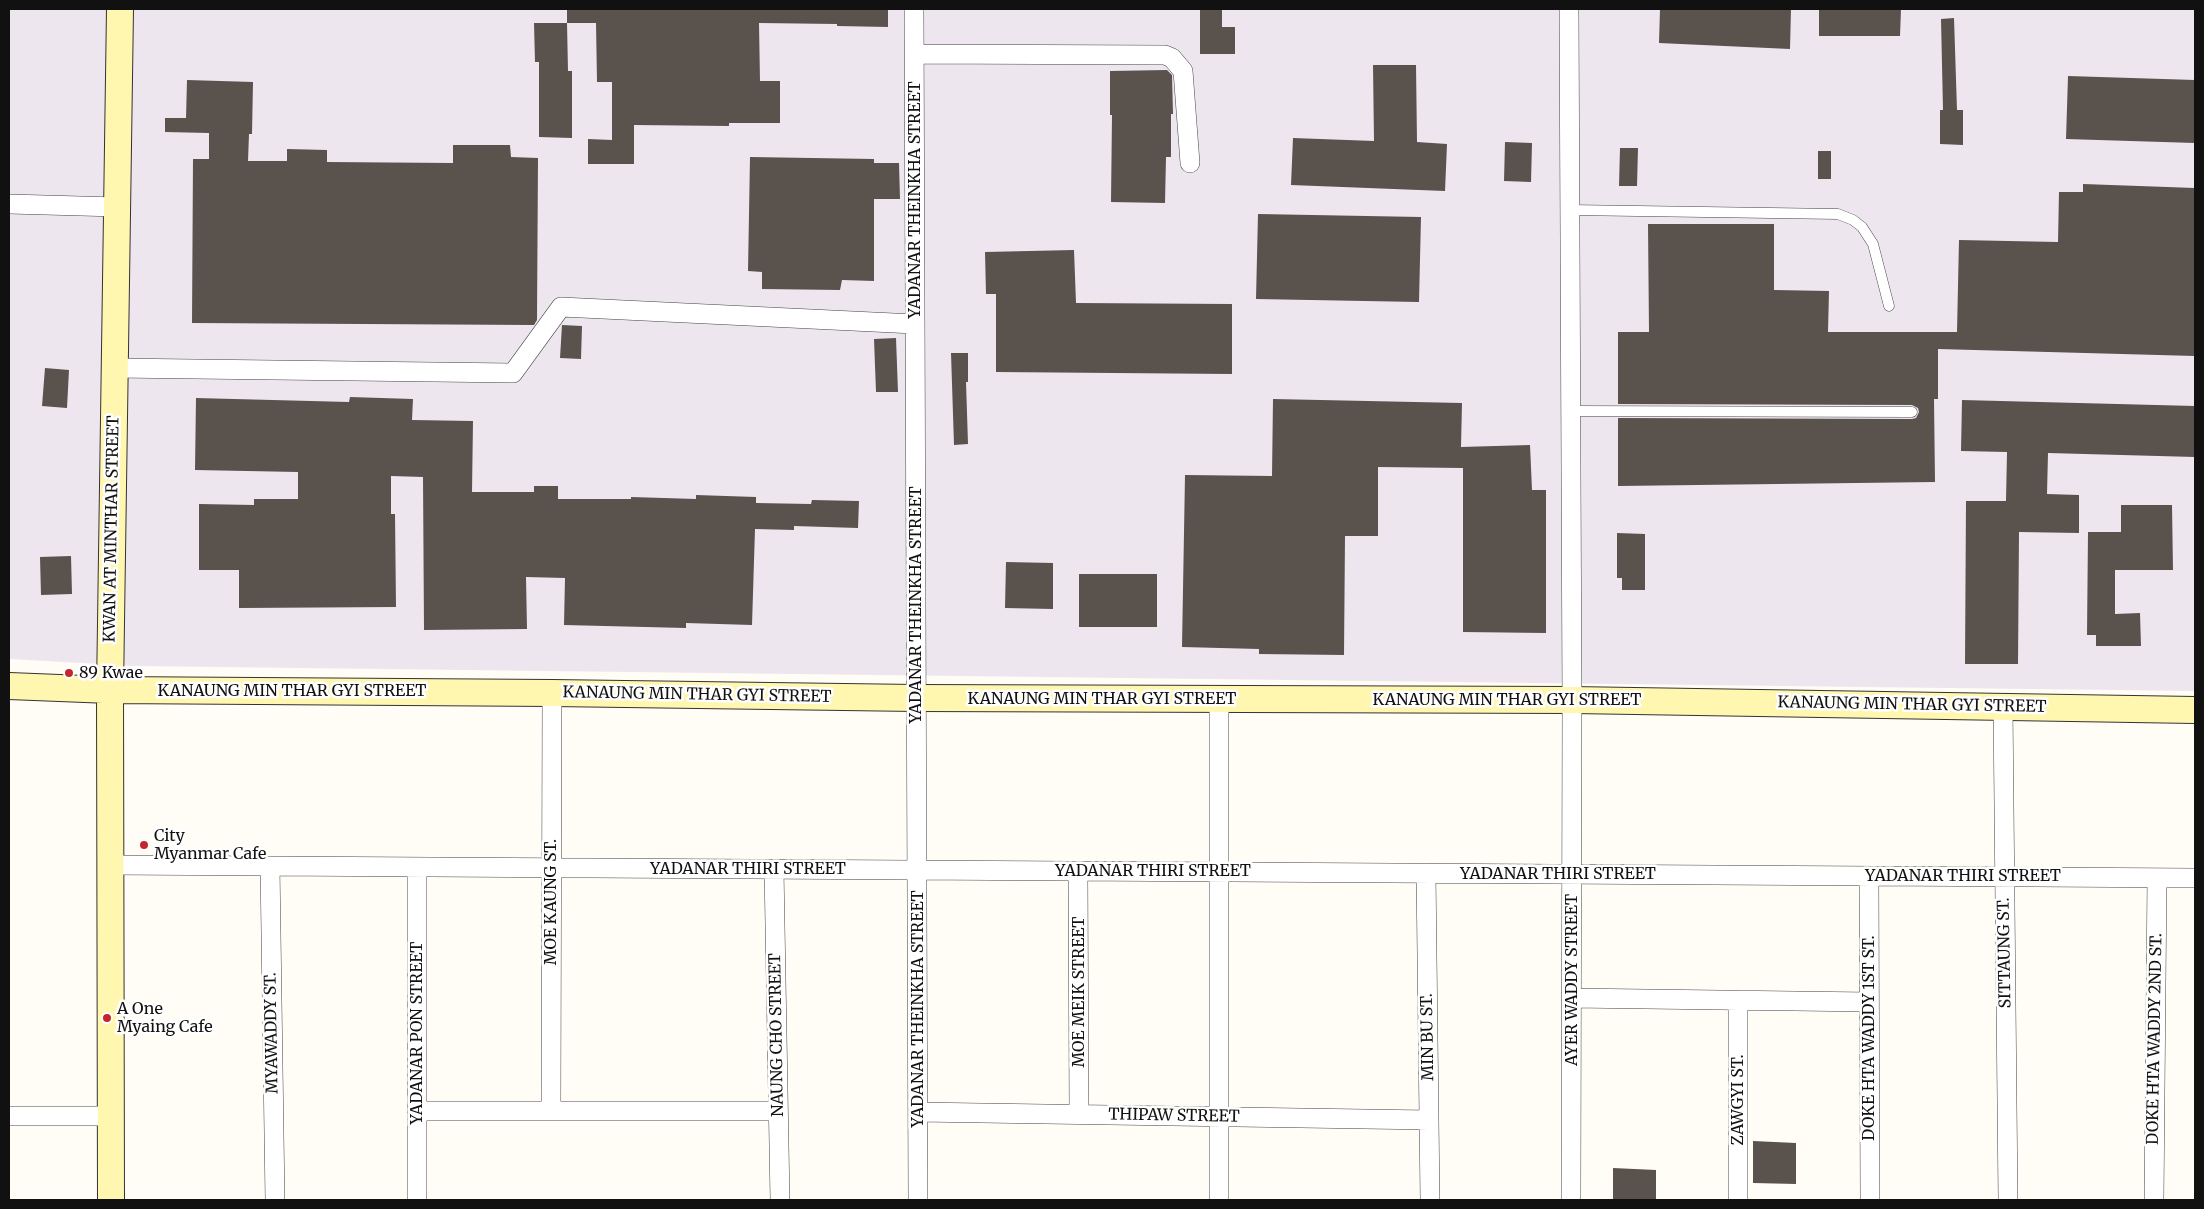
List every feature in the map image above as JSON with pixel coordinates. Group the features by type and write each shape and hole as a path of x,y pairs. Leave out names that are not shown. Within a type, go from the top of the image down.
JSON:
{"street":[{"name":"KWAN AT MINTHAR STREET","path":"111,1200 110,690 120,9"},
{"name":"YADANAR THEINKHA STREET","path":"914,9 918,1200"},
{"name":"AYER WADDY STREET","path":"1569,9 1572,700 1571,1200"},
{"path":"914,54 1164,55 1172,58 1183,71 1190,163"},
{"path":"9,204 117,206"},
{"path":"115,368 513,373 561,307 915,324"},
{"name":"KANAUNG MIN THAR GYI STREET","path":"9,686 110,690 916,698 1572,700 2195,710"},
{"name":"MOE KAUNG ST.","path":"551,1111 552,693"},
{"path":"1218,699 1219,1200"},
{"name":"SITTAUNG ST.","path":"2003,707 2008,1200"},
{"name":"YADANAR THIRI STREET","path":"110,865 2195,878"},
{"name":"MYAWADDY ST.","path":"270,866 274,1200"},
{"name":"YADANAR PON STREET","path":"417,867 417,1200"},
{"name":"NAUNG CHO STREET","path":"774,869 780,1200"},
{"name":"MOE MEIK STREET","path":"1078,871 1079,1114"},
{"name":"MIN BU ST.","path":"1426,873 1430,1200"},
{"name":"DOKE HTA WADDY 1ST ST.","path":"1869,876 1870,1200"},
{"name":"DOKE HTA WADDY 2ND ST.","path":"2154,1200 2157,878"},
{"path":"1572,998 1869,1002"},
{"name":"ZAWGYI ST.","path":"1738,1000 1738,1200"},
{"path":"417,1111 778,1111"},
{"name":"THIPAW STREET","path":"918,1112 1429,1120"},
{"path":"9,1116 111,1116"}],"lane":[{"path":"1570,210 1838,214 1853,220 1862,227 1873,244 1889,306"},
{"path":"1571,411 1912,412"}],"shaded area":[{"path":"9,9 2195,9 2195,691 135,666 9,659"}],"building":[{"path":"567,9 888,9 888,27 759,23 760,81 780,81 780,123 729,123 729,126 634,125 634,164 588,164 588,139 612,140 612,82 597,82 596,23 567,23"},
{"path":"1200,9 1222,9 1222,27 1235,27 1235,54 1200,54"},
{"path":"1660,9 1791,9 1790,49 1659,43"},
{"path":"1819,9 1901,9 1900,36 1819,36"},
{"path":"1954,18 1957,110 1963,110 1963,145 1940,144 1940,110 1943,110 1941,19"},
{"path":"534,23 567,23 568,71 572,71 572,138 539,137 539,62 535,62"},
{"path":"1373,65 1416,65 1417,142 1447,144 1445,191 1291,185 1293,138 1374,141"},
{"path":"1167,70 1172,75 1173,114 1171,114 1171,157 1166,157 1165,203 1111,202 1112,115 1110,115 1110,71"},
{"path":"2068,76 2195,80 2195,143 2066,139"},
{"path":"187,80 253,82 252,134 249,134 248,161 287,161 287,149 327,150 327,162 453,163 453,145 510,145 511,157 538,158 537,320 534,325 192,323 193,159 209,159 209,133 165,132 165,118 186,118"},
{"path":"1505,142 1532,143 1531,182 1504,181"},
{"path":"1620,148 1638,148 1637,186 1619,186"},
{"path":"1818,151 1831,151 1831,179 1818,179"},
{"path":"750,157 874,159 874,163 899,163 900,199 874,199 874,281 842,280 840,290 762,289 762,272 748,271"},
{"path":"2083,184 2195,188 2195,356 1938,349 1938,399 1934,399 1935,482 1618,486 1618,418 1912,419 1916,418 1919,412 1918,408 1912,405 1618,404 1618,332 1649,332 1648,224 1774,224 1774,290 1829,291 1828,332 1957,332 1959,240 2058,242 2059,192 2083,192"},
{"path":"1258,214 1421,217 1419,302 1256,299"},
{"path":"1074,250 1076,303 1232,304 1232,374 996,372 996,294 986,294 985,252"},
{"path":"562,325 582,326 581,359 560,358"},
{"path":"896,338 898,392 876,392 874,339"},
{"path":"951,353 968,353 968,382 966,382 968,444 954,445"},
{"path":"45,368 69,370 67,408 42,406"},
{"path":"350,397 413,399 412,420 473,421 472,492 534,492 534,486 558,486 558,499 631,499 631,497 696,499 696,495 756,497 756,503 811,504 812,500 859,501 858,528 794,526 794,530 755,529 752,625 686,623 686,628 564,625 565,578 526,577 527,629 424,630 423,477 391,476 391,514 395,514 396,607 239,608 239,570 199,570 199,504 254,505 254,499 298,499 298,472 195,470 196,398 349,402"},
{"path":"1273,399 1462,403 1461,447 1530,445 1532,490 1546,490 1546,633 1463,632 1463,468 1378,467 1378,536 1345,536 1344,655 1259,654 1259,649 1182,647 1185,475 1272,476"},
{"path":"1962,400 2195,406 2195,457 2048,453 2047,494 2079,495 2079,533 2019,532 2018,664 1965,664 1966,501 2006,501 2007,452 1961,451"},
{"path":"2121,505 2172,505 2173,570 2115,570 2115,614 2140,613 2141,646 2096,646 2096,635 2087,635 2088,532 2121,532"},
{"path":"1617,533 1645,534 1645,590 1622,590 1622,578 1617,578"},
{"path":"71,556 72,594 41,595 40,557"},
{"path":"1006,562 1053,563 1053,609 1005,608"},
{"path":"1079,574 1157,574 1157,627 1079,627"},
{"path":"1753,1141 1796,1143 1796,1184 1753,1183"},
{"path":"1613,1168 1656,1170 1656,1200 1613,1200"}],"place":[{"name":"89 Kwae","path":"69,673"},
{"name":"City Myanmar Cafe","path":"144,845"},
{"name":"A One Myaing Cafe","path":"107,1018"}]}
